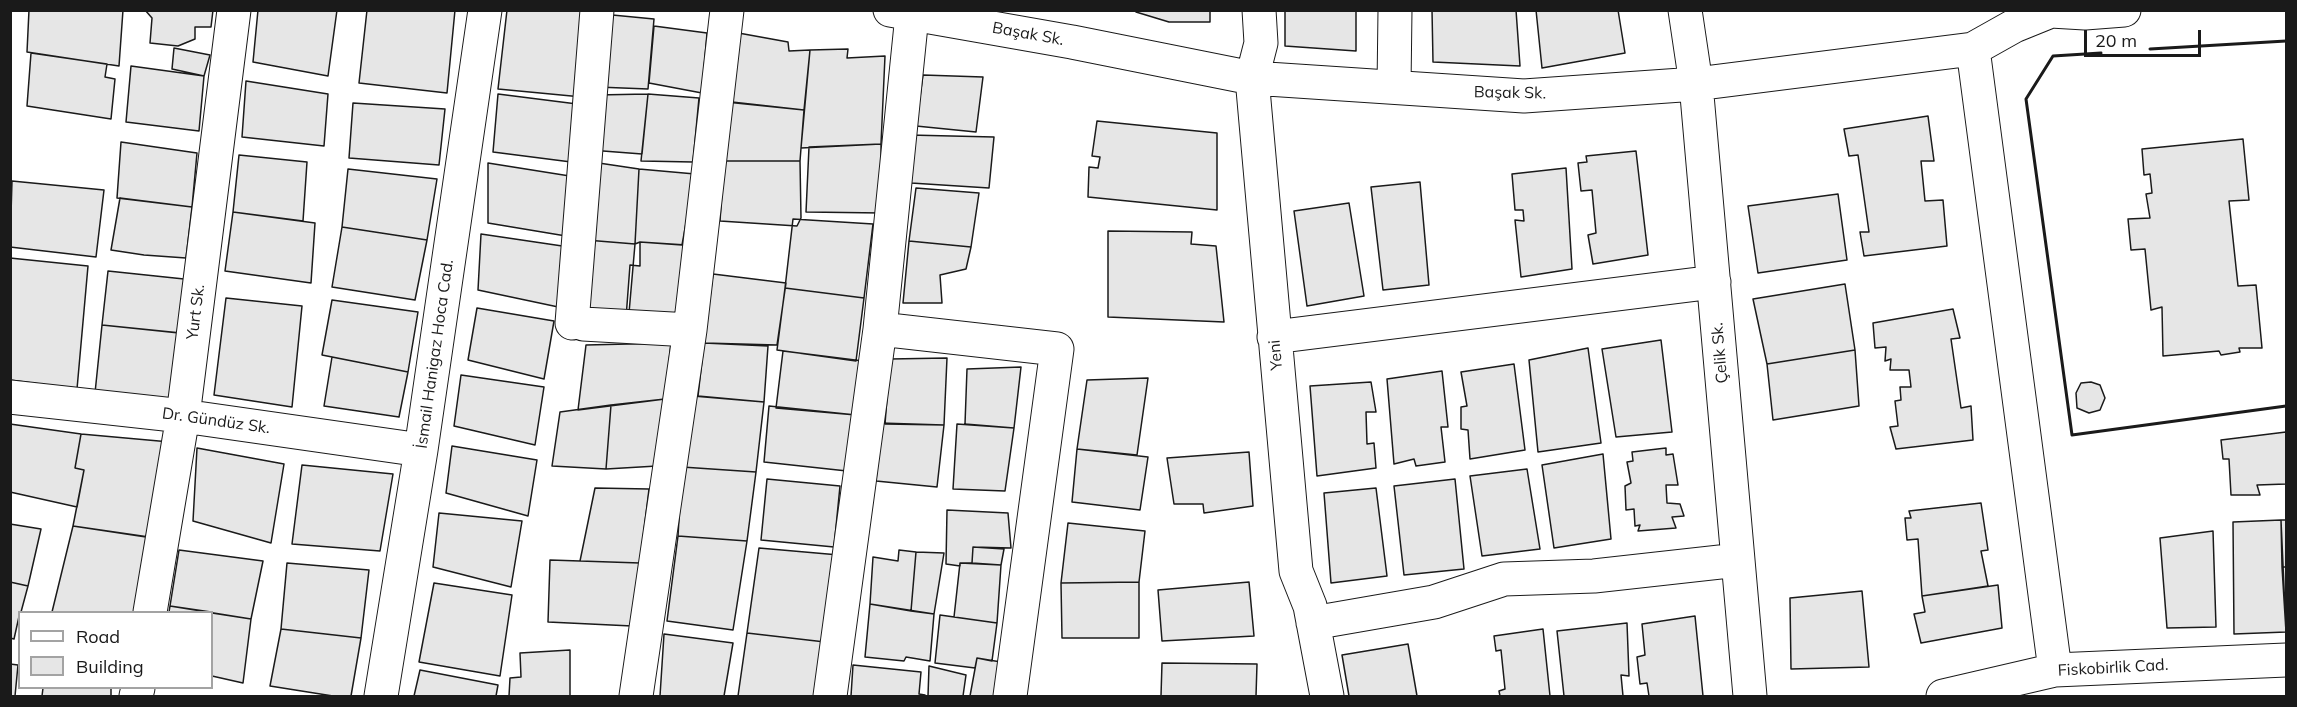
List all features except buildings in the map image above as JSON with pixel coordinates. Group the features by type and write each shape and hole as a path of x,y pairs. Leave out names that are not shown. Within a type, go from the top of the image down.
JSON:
{"street":[{"name":"Yurt Sk.","path":"150,611 183,416 234,10"},
{"name":"İsmail Hanigaz Hoca Cad.","path":"381,696 421,450 485,10"},
{"path":"597,10 578,323 690,330"},
{"path":"636,696 690,330 727,10"},
{"name":"Yeni","path":"1259,10 1261,43 1252,78 1296,571 1310,606 1327,696"},
{"path":"1394,87 1395,10"},
{"name":"Çelik Sk.","path":"1685,10 1696,84 1750,696"},
{"name":"Başak Sk.","path":"901,13 1072,42 1252,78 1524,96 1696,84 1973,49 2014,26 2051,10 2085,13 2124,10"},
{"path":"830,696 880,329 901,13"},
{"path":"1973,49 2055,670"},
{"path":"1274,338 1714,282"},
{"path":"880,329 1058,349 1010,696"},
{"name":"Dr. Gündüz Sk.","path":"10,397 183,416 421,450"},
{"path":"1313,623 1434,602 1504,579 1594,576 1738,560"},
{"name":"Fiskobirlik Cad.","path":"1943,696 2055,670 2286,660"}],"wall":[{"path":"2150,49 2286,41"},
{"path":"2101,53 2053,56 2026,99 2072,435 2286,406"}]}
